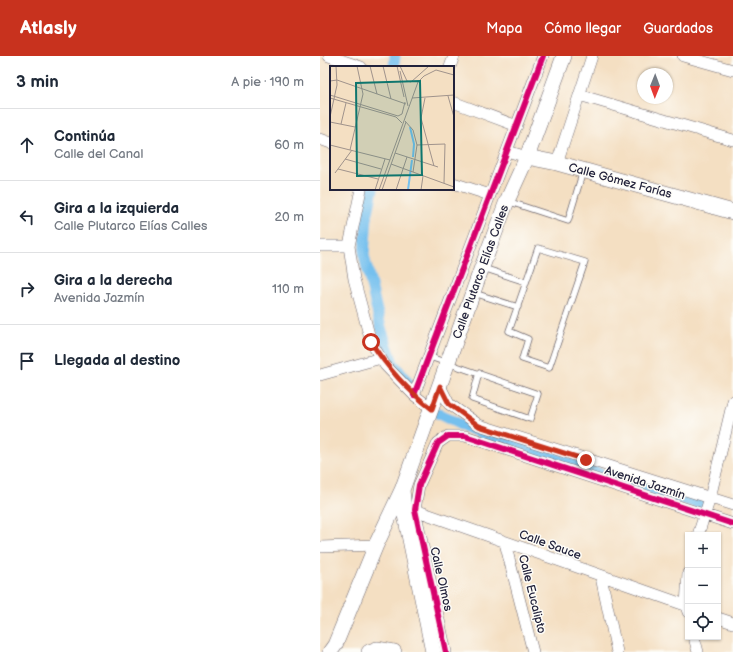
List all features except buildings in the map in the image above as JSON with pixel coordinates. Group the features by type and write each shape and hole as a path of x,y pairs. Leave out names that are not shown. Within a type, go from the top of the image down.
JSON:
{"main road":[{"name":"Calle Plutarco Elías Calles","path":"404,510 402,490 507,201 527,157 564,56"},
{"name":"Calle Gómez Farías","path":"527,157 557,163 733,212"},
{"path":"333,650 376,545 404,510"},
{"name":"Calle Olmos","path":"404,510 433,652"},
{"path":"369,652 377,649 394,652"}],"street":[{"path":"330,56 358,66"},
{"path":"450,66 454,56"},
{"path":"414,395 430,357 490,195 544,56"},
{"path":"557,163 592,56"},
{"path":"683,56 733,70"},
{"path":"579,95 733,140"},
{"path":"454,102 517,126"},
{"path":"320,139 330,143"},
{"name":"Calle Gómez Farías","path":"508,151 527,157"},
{"path":"454,183 490,195"},
{"path":"361,190 348,246 354,279 371,342 385,365 414,395 432,409"},
{"path":"320,246 348,246"},
{"path":"320,374 381,358"},
{"name":"Avenida Jazmín","path":"440,386 449,404 479,426 733,505"},
{"path":"699,532 710,498 733,401"},
{"name":"Avenida Jazmín","path":"404,510 419,485 438,443 448,436 465,436 733,524"},
{"path":"582,474 586,460"},
{"name":"Calle Sauce","path":"404,510 505,543 685,607"},
{"name":"Calle Olmos","path":"404,510 446,652"},
{"name":"Calle Eucalipto","path":"505,543 533,652"},
{"path":"320,547 376,545"},
{"path":"601,577 617,652"},
{"path":"721,619 733,623"},
{"path":"695,640 698,652"}],"lane":[{"path":"507,201 568,221 583,171"},
{"path":"538,248 585,262 549,368 522,359 528,339 509,331 518,307 538,248"},
{"path":"482,268 526,282"},
{"path":"474,292 518,307"},
{"path":"430,357 479,373 538,394 530,419 472,399 479,373"}],"waterway":[{"path":"394,66 395,56"},
{"path":"373,190 367,217 364,255 381,328 393,363 409,384"},
{"path":"439,414 465,427 575,465"},
{"path":"592,471 699,504"}],"cycle path":[{"path":"414,395 543,56"},
{"path":"446,652 415,510 419,485 438,443 448,436 465,436 733,524"}],"route":[{"path":"371,342 385,365 414,395 432,409 440,386 449,404 479,426 586,460"}]}
